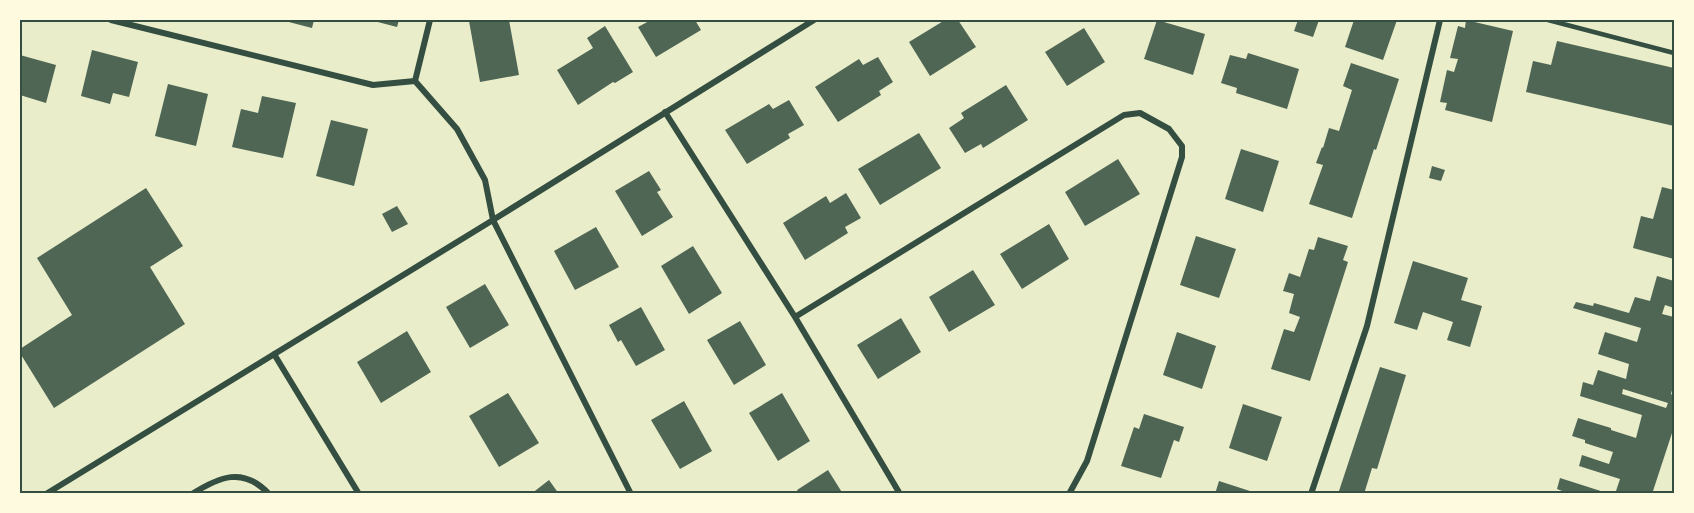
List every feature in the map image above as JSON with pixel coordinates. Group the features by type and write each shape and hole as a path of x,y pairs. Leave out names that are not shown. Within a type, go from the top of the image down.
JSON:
{"street":[{"path":"111,20 373,85 415,81"},
{"path":"415,81 430,20"},
{"path":"46,494 814,20"},
{"path":"1311,494 1367,326 1440,20"},
{"path":"415,81 457,129 485,180 493,220 631,494"},
{"path":"665,112 795,317 900,494"},
{"path":"795,317 1124,114 1140,113 1169,129 1182,146 1182,157 1087,461 1069,494"},
{"path":"274,354 359,494"},
{"path":"192,494 211,482 234,475 251,481 268,494"}],"lane":[{"path":"1548,20 1674,53"}],"building":[{"path":"281,20 314,20 312,28"},
{"path":"370,20 399,20 397,27"},
{"path":"509,20 519,75 480,82 469,21"},
{"path":"651,20 695,20 701,30 656,57 638,27"},
{"path":"945,20 958,20 976,47 930,76 909,42"},
{"path":"1157,20 1205,34 1193,75 1144,59"},
{"path":"1298,20 1319,20 1313,37 1294,31"},
{"path":"1354,20 1397,20 1383,60 1345,47"},
{"path":"1466,20 1513,31 1492,122 1445,110 1447,103 1440,102 1447,70 1454,72 1458,59 1450,58 1458,26 1465,28"},
{"path":"605,26 633,72 578,105 557,70 593,48 587,38"},
{"path":"1084,28 1105,62 1067,86 1045,52"},
{"path":"1557,41 1674,68 1674,126 1526,92 1533,61 1551,65"},
{"path":"92,50 138,62 129,97 113,93 110,104 81,96"},
{"path":"1248,53 1299,69 1287,109 1236,93 1237,88 1221,83 1230,55 1246,59"},
{"path":"20,55 56,65 46,103 20,95"},
{"path":"878,57 893,82 879,91 881,95 838,122 815,87 859,59 863,65"},
{"path":"1351,63 1399,79 1352,218 1309,204 1323,165 1316,163 1329,128 1339,131 1352,90 1343,86"},
{"path":"168,84 208,94 196,146 155,136"},
{"path":"1006,85 1028,120 983,148 981,144 965,153 949,128 964,118 961,113"},
{"path":"262,96 296,103 283,158 232,147 241,109 258,113"},
{"path":"789,100 804,125 788,134 790,138 747,164 725,130 769,104 773,109"},
{"path":"331,120 368,129 354,186 316,176"},
{"path":"919,133 941,168 880,205 858,169"},
{"path":"1241,149 1279,161 1263,212 1225,199"},
{"path":"1118,159 1140,194 1085,226 1065,192"},
{"path":"1432,166 1445,170 1441,181 1429,178"},
{"path":"649,171 661,190 657,192 673,217 642,236 615,191"},
{"path":"1662,187 1674,190 1674,259 1633,248 1641,216 1653,219"},
{"path":"146,188 183,246 150,267 185,324 54,408 20,353 20,349 72,315 37,258"},
{"path":"846,193 861,218 845,227 848,233 805,260 783,223 826,196 830,203"},
{"path":"397,206 408,224 392,232 382,214"},
{"path":"1049,224 1069,259 1022,289 1000,254"},
{"path":"596,227 619,267 575,290 554,251"},
{"path":"1196,236 1236,249 1219,298 1180,285"},
{"path":"1318,237 1348,246 1343,260 1348,262 1310,381 1271,369 1284,329 1294,332 1300,317 1289,313 1294,294 1283,291 1289,273 1300,277 1309,249 1314,250"},
{"path":"693,246 722,293 689,314 661,266"},
{"path":"1413,261 1468,278 1461,300 1482,306 1470,347 1447,340 1453,322 1423,312 1417,330 1394,323"},
{"path":"973,270 995,305 949,332 929,297"},
{"path":"1657,276 1674,281 1674,308 1665,305 1662,314 1674,317 1674,383 1671,394 1674,396 1674,427 1652,494 1615,494 1620,479 1579,466 1582,455 1609,464 1613,452 1572,436 1578,418 1636,438 1642,415 1580,396 1583,382 1593,385 1598,370 1626,379 1629,364 1598,354 1605,332 1637,342 1641,328 1573,308 1576,302 1593,306 1594,303 1629,313 1635,297 1650,301","holes":["1623,389 1668,403 1666,408 1622,394"]},
{"path":"485,284 509,325 470,348 446,307"},
{"path":"641,307 665,350 636,366 621,340 618,342 609,325"},
{"path":"901,318 921,352 878,379 857,345"},
{"path":"740,321 766,365 734,385 707,340"},
{"path":"407,331 431,372 381,403 357,362"},
{"path":"1177,332 1216,346 1202,389 1163,375"},
{"path":"1380,367 1406,375 1377,469 1372,468 1364,494 1338,494"},
{"path":"508,393 539,443 499,467 469,416"},
{"path":"782,393 810,441 778,461 749,413"},
{"path":"684,401 712,451 680,469 651,420"},
{"path":"1243,404 1282,417 1267,461 1229,448"},
{"path":"1144,414 1184,427 1179,442 1174,440 1161,478 1121,466 1134,427 1139,429"},
{"path":"828,470 843,494 799,494 797,490"},
{"path":"1560,478 1607,494 1570,494 1557,489"},
{"path":"549,480 559,494 531,494"},
{"path":"1219,481 1256,493 1256,494 1215,494"}]}
